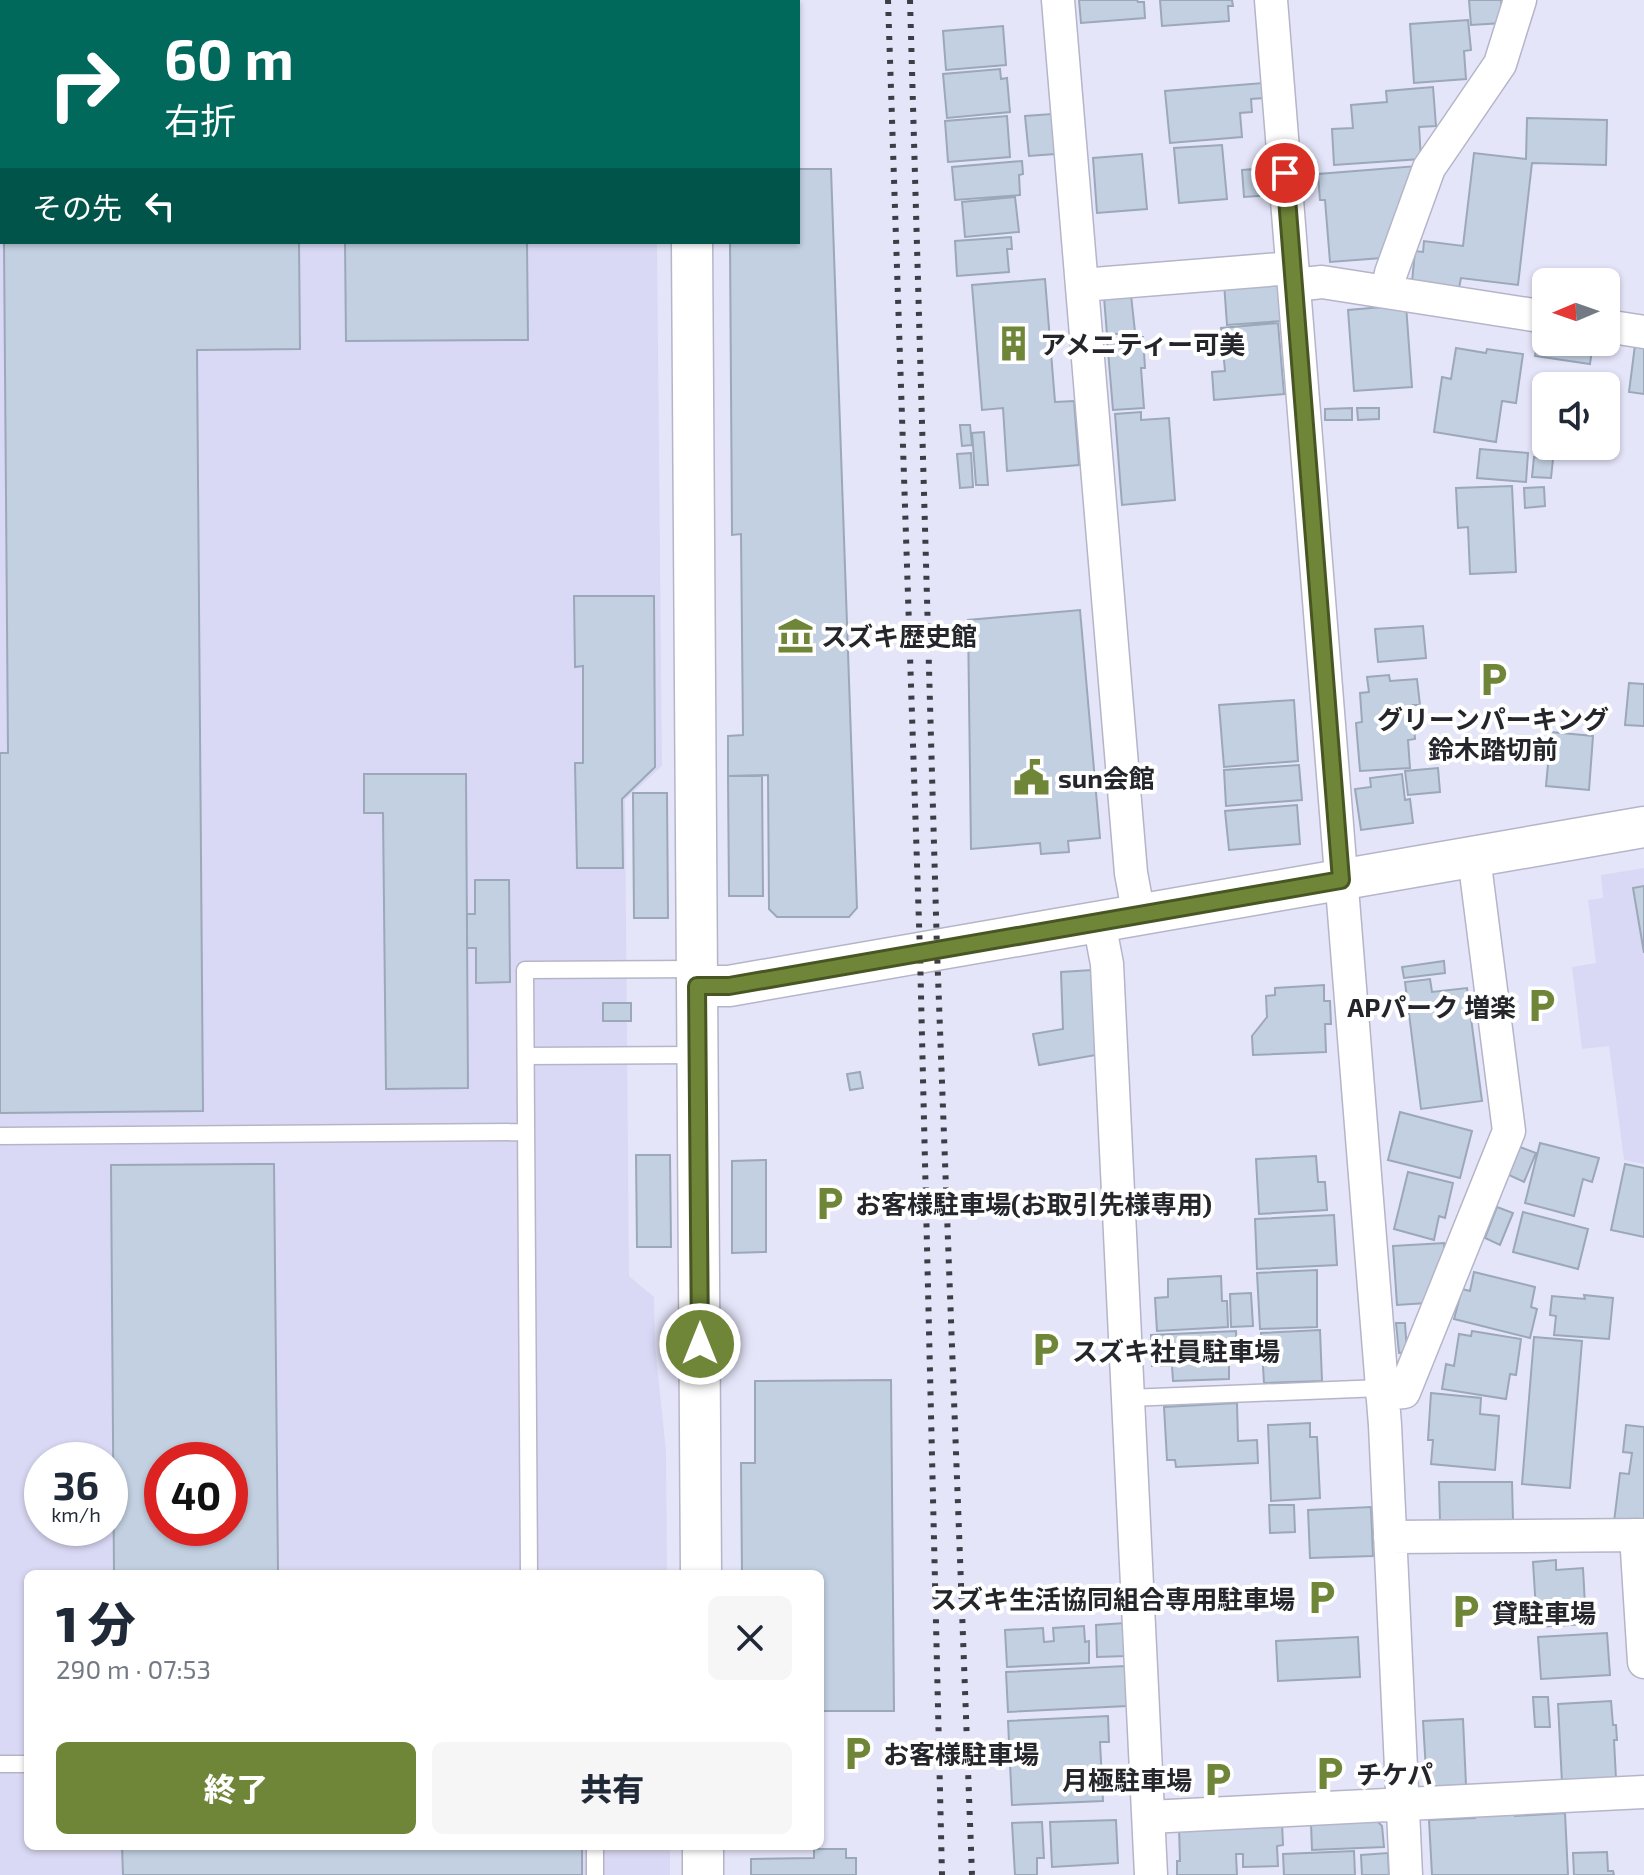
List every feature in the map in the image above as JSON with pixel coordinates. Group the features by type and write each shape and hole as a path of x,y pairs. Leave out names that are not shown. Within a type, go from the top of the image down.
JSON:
{"street":[{"path":"1058,0 1131,873 1139,916"},
{"path":"1271,0 1382,1391 1406,1875"},
{"path":"1387,292 1429,168 1500,64 1520,0"},
{"path":"692,244 701,1570"},
{"path":"1082,285 1293,276 1532,315"},
{"path":"1620,328 1644,332"},
{"path":"697,978 729,986 1644,827"},
{"path":"1382,1391 1404,1392 1509,1131 1474,857"},
{"path":"1099,922 1107,964 1151,1875"},
{"path":"1390,1537 1640,1535 1644,1662"},
{"path":"1149,1817 1644,1792"},
{"path":"703,1850 703,1875"}],"lane":[{"path":"529,1570 525,970 697,978"},
{"path":"526,1056 698,1055"},
{"path":"0,1136 526,1132"},
{"path":"1128,1398 1382,1391"},
{"path":"0,1764 24,1764"},
{"path":"595,1850 595,1875"}],"shaded area":[{"path":"0,244 657,244 662,766 625,800 629,1276 654,1297 655,1345 666,1451 667,1570 24,1570 24,1850 670,1850 670,1875 0,1875"},
{"path":"1644,868 1644,1164 1624,1160 1609,1046 1582,1049 1572,967 1596,963 1588,900 1603,898 1601,875"}],"building":[{"path":"1079,0 1137,0 1144,2 1145,18 1081,23"},
{"path":"1160,0 1232,0 1233,6 1228,6 1229,21 1162,26"},
{"path":"1469,0 1501,0 1503,23 1471,25"},
{"path":"1468,20 1471,50 1464,51 1466,79 1414,83 1410,24"},
{"path":"1003,26 1006,65 946,70 943,31"},
{"path":"1000,69 1001,79 1007,78 1010,112 947,118 943,74"},
{"path":"1263,83 1264,98 1251,99 1252,112 1240,113 1242,137 1170,143 1165,91"},
{"path":"1433,87 1436,126 1419,127 1421,159 1334,165 1332,129 1353,128 1351,105 1387,102 1386,91"},
{"path":"1052,114 1055,154 1029,156 1025,116"},
{"path":"1007,116 1010,157 948,162 945,121"},
{"path":"1527,118 1607,120 1606,165 1532,163 1518,285 1461,278 1459,288 1412,282 1415,251 1423,252 1424,241 1463,246 1474,153 1526,159"},
{"path":"1222,145 1227,199 1179,203 1174,148"},
{"path":"1142,154 1147,209 1097,213 1093,158"},
{"path":"1022,161 1020,195 955,200 952,167"},
{"path":"1417,166 1382,258 1330,262 1325,200 1320,200 1318,174"},
{"path":"1269,168 1271,195 1244,197 1242,170"},
{"name":"スズキ歴史館","path":"800,169 831,169 857,908 849,917 777,917 769,909 768,775 728,776 728,736 743,735 741,534 732,535 730,244 800,244"},
{"path":"1015,197 1019,232 965,237 962,202"},
{"path":"1011,237 1012,249 1007,249 1009,272 957,276 955,241"},
{"path":"4,244 299,244 300,349 197,350 203,1111 0,1113 0,753 8,753"},
{"path":"345,244 527,244 528,340 346,341"},
{"name":"アメニティー可美","path":"1045,279 1055,402 1074,401 1079,465 1007,471 1003,408 982,410 972,285"},
{"path":"1278,279 1282,321 1227,325 1224,283"},
{"path":"1131,295 1135,332 1107,335 1104,297"},
{"path":"1406,305 1412,387 1354,391 1348,310"},
{"path":"1278,323 1284,394 1214,400 1212,372 1225,371 1221,328"},
{"path":"1143,337 1145,368 1141,368 1144,408 1113,410 1107,339"},
{"path":"1635,345 1644,347 1644,394 1629,392"},
{"path":"1456,348 1523,354 1516,403 1502,401 1496,442 1434,432 1442,377 1451,379"},
{"path":"1535,356 1591,356 1590,364"},
{"path":"1352,408 1352,420 1325,420 1325,409"},
{"path":"1357,408 1379,408 1379,419 1358,420"},
{"path":"1141,412 1141,420 1169,418 1175,500 1122,505 1115,414"},
{"path":"960,425 970,425 972,445 962,446"},
{"path":"984,432 988,485 976,485 972,433"},
{"path":"1480,449 1528,453 1526,482 1477,478"},
{"path":"971,453 973,487 960,488 957,454"},
{"path":"1534,460 1553,460 1551,478 1532,477"},
{"path":"1512,486 1516,572 1470,574 1468,527 1458,528 1456,488"},
{"path":"1544,487 1545,506 1525,508 1524,488"},
{"path":"574,596 654,596 655,767 622,799 623,868 577,868 575,763 583,763 583,666 575,667"},
{"name":"sun会館","path":"1080,610 1100,838 1068,841 1069,852 1041,854 1040,843 971,849 968,620"},
{"path":"1423,626 1426,658 1378,662 1375,629"},
{"path":"1389,675 1390,681 1417,679 1420,705 1413,705 1415,739 1408,740 1410,768 1360,771 1356,723 1362,722 1360,693 1369,692 1367,677"},
{"path":"1629,683 1644,684 1644,726 1625,725"},
{"path":"1294,700 1298,761 1224,767 1219,705"},
{"path":"1551,732 1593,736 1589,790 1546,786"},
{"path":"1299,765 1302,800 1226,806 1224,770"},
{"path":"1438,768 1440,792 1408,795 1405,771"},
{"path":"364,774 466,774 468,1088 386,1089 383,813 364,813"},
{"path":"1402,774 1405,800 1410,799 1413,823 1361,830 1355,789 1371,787 1370,778"},
{"path":"728,776 762,776 763,896 729,896"},
{"path":"633,793 667,793 668,918 634,918"},
{"path":"1297,805 1300,844 1229,850 1225,811"},
{"path":"475,880 509,880 510,982 476,983 476,948 467,948 467,914 475,914"},
{"path":"1644,886 1644,953 1633,888"},
{"path":"1444,961 1445,973 1404,978 1402,967"},
{"path":"1092,970 1096,1055 1039,1065 1033,1034 1063,1029 1061,972"},
{"path":"1430,979 1432,992 1467,988 1482,1101 1421,1109 1405,982"},
{"path":"1324,985 1324,1001 1330,1001 1331,1024 1325,1024 1326,1052 1253,1055 1252,1036 1267,1017 1266,996 1275,995 1275,988"},
{"path":"603,1003 631,1003 631,1021 603,1021"},
{"path":"860,1072 863,1088 850,1090 847,1074"},
{"path":"1400,1112 1472,1131 1460,1178 1388,1160"},
{"path":"1540,1143 1599,1158 1592,1182 1583,1179 1574,1216 1525,1203"},
{"path":"1520,1147 1536,1153 1524,1182 1509,1175"},
{"path":"636,1155 670,1155 671,1247 637,1247"},
{"path":"1316,1156 1318,1182 1325,1182 1327,1210 1259,1214 1256,1159"},
{"path":"766,1160 766,1252 732,1253 732,1161"},
{"path":"274,1164 278,1570 114,1570 114,1546 128,1546 128,1442 113,1442 111,1165"},
{"path":"1625,1164 1644,1168 1644,1237 1611,1230"},
{"path":"1408,1172 1453,1183 1445,1218 1439,1216 1434,1240 1394,1229"},
{"path":"1497,1207 1513,1213 1500,1245 1485,1238"},
{"path":"1523,1212 1588,1229 1578,1269 1513,1252"},
{"path":"1334,1215 1337,1265 1257,1269 1255,1219"},
{"path":"1444,1243 1446,1272 1427,1303 1397,1305 1393,1246"},
{"path":"1317,1270 1317,1327 1260,1329 1257,1273"},
{"path":"1474,1272 1535,1287 1531,1307 1537,1309 1530,1338 1454,1319 1462,1289 1470,1291"},
{"path":"1221,1276 1222,1301 1227,1301 1228,1327 1157,1331 1155,1298 1168,1297 1168,1279"},
{"path":"1251,1293 1253,1326 1231,1327 1230,1294"},
{"path":"1584,1295 1613,1298 1609,1339 1554,1335 1556,1316 1550,1315 1552,1296 1585,1299"},
{"path":"1396,1323 1405,1323 1407,1352 1399,1353"},
{"path":"1320,1330 1322,1381 1264,1383 1261,1333"},
{"path":"1236,1331 1237,1355 1229,1355 1229,1379 1173,1381 1172,1366 1152,1366 1151,1335"},
{"path":"1472,1331 1521,1339 1516,1375 1510,1374 1506,1399 1442,1389 1446,1364 1454,1366 1459,1334 1471,1336"},
{"path":"1534,1337 1582,1341 1570,1488 1522,1484"},
{"path":"891,1380 894,1711 824,1711 824,1570 742,1570 741,1463 755,1463 755,1381"},
{"path":"1431,1393 1481,1398 1480,1414 1499,1416 1495,1470 1431,1464 1433,1440 1428,1440"},
{"path":"1237,1403 1238,1441 1257,1440 1258,1463 1176,1467 1175,1460 1167,1460 1164,1407"},
{"path":"1310,1423 1310,1437 1317,1437 1320,1498 1271,1501 1268,1425"},
{"path":"1626,1425 1644,1427 1644,1520 1633,1519 1632,1525 1614,1522 1620,1473 1629,1474 1632,1453 1623,1452"},
{"path":"1439,1482 1512,1482 1513,1520 1440,1521"},
{"path":"1269,1505 1294,1505 1295,1532 1270,1533"},
{"path":"1371,1507 1373,1556 1310,1558 1308,1510"},
{"path":"1556,1560 1556,1570 1583,1568 1586,1624 1537,1627 1533,1562"},
{"path":"1125,1623 1126,1656 1097,1657 1096,1625"},
{"path":"1084,1626 1085,1642 1089,1641 1089,1663 1007,1667 1005,1630 1043,1628 1044,1642 1054,1641 1053,1628"},
{"path":"1607,1633 1610,1675 1541,1679 1538,1637"},
{"path":"1358,1637 1360,1677 1278,1681 1276,1641"},
{"path":"1125,1666 1127,1706 1008,1712 1006,1672"},
{"path":"1533,1697 1548,1697 1550,1727 1535,1727"},
{"path":"1611,1701 1617,1740 1614,1740 1616,1779 1562,1783 1558,1704"},
{"path":"1108,1716 1109,1742 1100,1742 1103,1801 1012,1805 1008,1721"},
{"path":"1463,1719 1466,1785 1427,1787 1423,1721"},
{"path":"1514,1808 1515,1816 1565,1813 1568,1875 1432,1875 1429,1820 1475,1818 1475,1810"},
{"path":"1375,1819 1382,1826 1384,1847 1312,1850 1311,1823"},
{"path":"1116,1820 1118,1863 1052,1867 1050,1822"},
{"path":"1042,1822 1044,1858 1037,1858 1037,1875 1015,1875 1012,1823"},
{"path":"1282,1823 1283,1845 1277,1846 1278,1866 1243,1867 1243,1854 1236,1854 1237,1875 1177,1875 1177,1861 1180,1861 1179,1827"},
{"path":"846,1849 846,1858 856,1858 856,1875 751,1875 751,1859 814,1858 814,1850"},
{"path":"122,1850 582,1850 582,1875 123,1875"},
{"path":"1354,1851 1355,1875 1284,1875 1283,1854"},
{"path":"1607,1852 1608,1871 1613,1871 1614,1875 1574,1875 1573,1853"},
{"path":"1388,1853 1389,1875 1362,1875 1361,1855"}],"railway":[{"path":"888,0 920,953 942,1875"},
{"path":"910,0 937,950 972,1875"}],"place":[{"name":"アメニティー可美","path":"1014,343"},
{"name":"スズキ歴史館","path":"795,635"},
{"name":"グリーンパーキング 鈴木踏切前","path":"1493,679"},
{"name":"sun会館","path":"1032,777"},
{"name":"APパーク 増楽","path":"1542,1006"},
{"name":"お客様駐車場(お取引先様専用)","path":"829,1203"},
{"name":"スズキ社員駐車場","path":"1046,1350"},
{"name":"スズキ生活協同組合専用駐車場","path":"1321,1598"},
{"name":"貸駐車場","path":"1466,1612"},
{"name":"お客様駐車場","path":"857,1753"},
{"name":"チケパ","path":"1330,1773"},
{"name":"月極駐車場","path":"1218,1779"}],"route":[{"path":"700,1344 697,986 729,986 1341,880 1285,173"}]}
